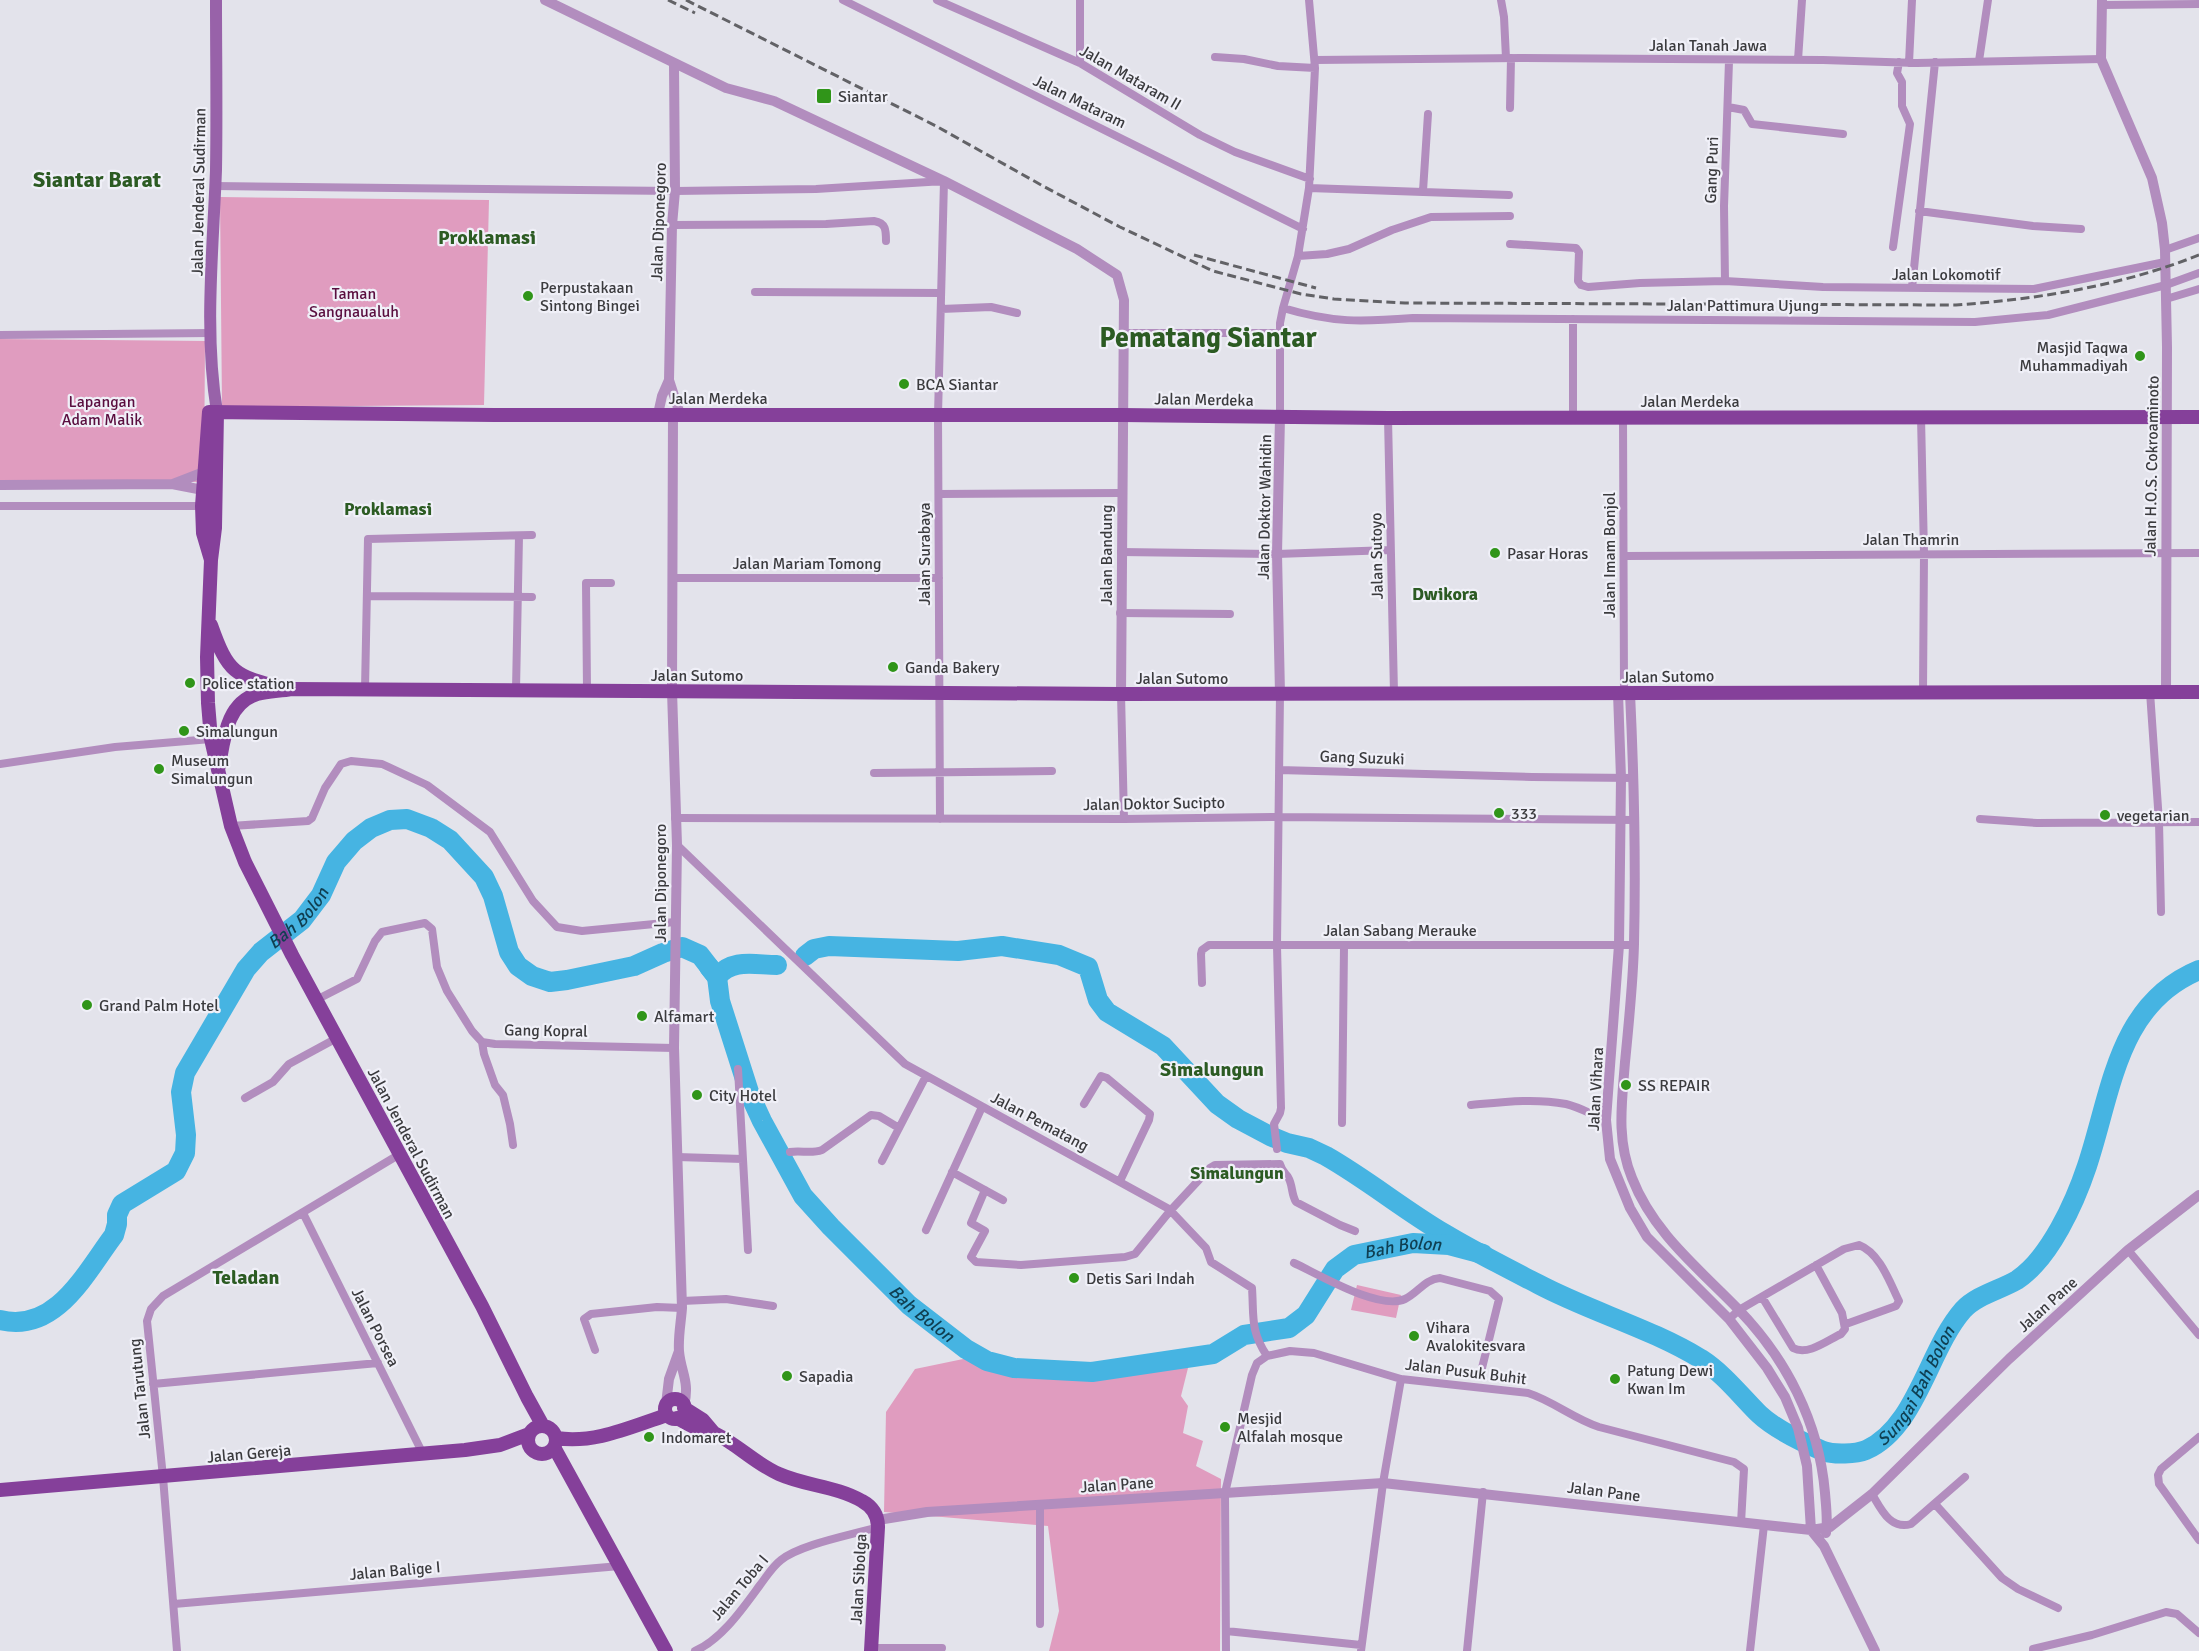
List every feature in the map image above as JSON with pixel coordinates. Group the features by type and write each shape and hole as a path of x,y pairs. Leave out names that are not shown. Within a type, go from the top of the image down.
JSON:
{"main road":[{"name":"Jalan Jenderal Sudirman","path":"216,0 211,333 215,528 211,560 207,680 211,739 231,826 245,862 316,1000 482,1306 526,1397 533,1434"},
{"name":"Jalan Jenderal Sudirman","path":"211,560 203,533 202,506 204,472 213,412"},
{"name":"Jalan Merdeka","path":"213,412 1388,418 2199,417"},
{"path":"209,618 225,660 234,672 245,678 291,689"},
{"name":"Jalan Sutomo","path":"218,770 227,726 240,704 257,694 291,689 1121,694 2199,692"},
{"path":"555,1442 598,1438 676,1410"},
{"name":"Jalan Sibolga","path":"676,1410 703,1420 714,1433 777,1473 795,1480 829,1487 864,1502 874,1510 878,1523 871,1649"},
{"path":"533,1434 551,1430 555,1442 666,1651"},
{"name":"Jalan Gereja","path":"0,1490 164,1478 423,1454 500,1445 533,1434 535,1453 544,1454 555,1442"}],"street":[{"path":"545,0 674,65 726,88 774,101 944,181"},
{"name":"Jalan Mataram","path":"843,0 1303,229"},
{"name":"Jalan Mataram II","path":"937,0 1080,63 1200,135 1309,183 1509,195"},
{"path":"1080,0 1080,63"},
{"name":"Jalan Doktor Wahidin","path":"1277,1149 1274,1124 1281,1108 1277,946 1280,694 1277,554 1280,333 1283,308 1298,256 1309,183 1315,64 1309,0"},
{"path":"1501,0 1509,58 1510,108"},
{"path":"1798,60 1802,0"},
{"path":"1909,63 1912,0"},
{"path":"1979,61 1988,0"},
{"path":"2102,3 2199,4"},
{"name":"Jalan H.O.S. Cokroaminoto","path":"2102,3 2101,59 2152,178 2162,222 2165,250 2166,692"},
{"name":"Jalan Tanah Jawa","path":"1215,57 1244,58 1278,66 1509,58 1909,63 2101,59"},
{"name":"Gang Puri","path":"1725,281 1724,206 1729,61"},
{"path":"1893,247 1910,124 1902,105 1902,82 1897,73 1899,62"},
{"path":"1912,288 1935,62"},
{"name":"Jalan Diponegoro","path":"674,65 675,191 672,225 669,380 676,414 672,691 676,845 674,1048 682,1305 679,1351"},
{"path":"1728,107 1744,110 1752,124 1843,134"},
{"path":"1423,191 1428,114"},
{"path":"214,186 675,191 816,189 944,181"},
{"name":"Jalan Surabaya","path":"940,819 938,415 944,181"},
{"name":"Jalan Bandung","path":"944,181 1077,249 1117,275 1124,300 1121,694"},
{"path":"1919,211 2033,226 2081,229"},
{"path":"1298,256 1327,254 1349,249 1392,230 1431,217 1510,216"},
{"path":"672,225 826,224 874,221 881,222 884,226 886,241"},
{"path":"2165,250 2199,238"},
{"name":"Jalan Lokomotif","path":"1510,244 1576,248 1580,252 1578,281 1583,286 1725,281 1823,287 2034,289 2165,262"},
{"name":"Jalan Pattimura Ujung","path":"1283,308 1340,321 1413,318 1975,322 2048,315 2166,285 2199,273"},
{"path":"2166,299 2199,289"},
{"path":"755,292 941,293"},
{"path":"941,309 991,307 1017,313"},
{"path":"1573,319 1573,417"},
{"path":"0,335 211,333"},
{"path":"1123,333 1280,333"},
{"name":"Jalan Diponegoro","path":"658,414 669,380"},
{"name":"Jalan Imam Bonjol","path":"1623,417 1624,693"},
{"path":"1921,417 1924,553 1923,691"},
{"name":"Jalan Sutoyo","path":"1388,418 1394,693"},
{"path":"172,484 204,472"},
{"path":"0,485 172,484 203,490"},
{"path":"939,494 1121,493"},
{"path":"0,506 202,506"},
{"path":"365,689 368,539 532,535"},
{"path":"516,690 519,536"},
{"path":"1121,552 1277,554 1390,550"},
{"name":"Jalan Thamrin","path":"1624,556 2199,553"},
{"name":"Jalan Mariam Tomong","path":"674,578 939,578"},
{"path":"587,690 586,583 611,583"},
{"path":"367,596 532,597"},
{"path":"1120,613 1230,614"},
{"path":"2150,692 2159,822 2161,912"},
{"name":"Jalan Vihara","path":"1624,693 1619,945 1606,1120 1610,1159 1619,1184 1647,1237 1729,1319 1767,1368 1785,1397 1798,1428 1807,1466 1811,1530"},
{"name":"Jalan Vihara","path":"1624,693 1634,778 1634,945 1620,1133 1624,1155 1632,1179 1658,1228 1739,1310 1779,1360 1798,1390 1823,1465 1827,1528 1824,1546"},
{"path":"1121,694 1124,819"},
{"path":"0,764 115,747 211,739"},
{"path":"231,826 308,821 312,819 325,788 341,764 351,760 382,764 427,785 490,832 533,901 557,927 582,931 675,925"},
{"name":"Gang Suzuki","path":"1279,770 1634,778"},
{"path":"874,773 1052,771"},
{"name":"Jalan Doktor Sucipto","path":"675,818 1279,817 1634,820"},
{"path":"1980,819 2037,822 2199,822"},
{"name":"Jalan Pematang","path":"676,845 905,1064 1120,1181 1170,1211 1206,1248 1211,1262 1252,1288 1252,1314 1257,1340 1268,1356"},
{"name":"Gang Kopral","path":"316,1000 357,979 375,941 382,932 426,923 432,929 437,967 447,990 472,1030 483,1042 674,1048"},
{"name":"Jalan Sabang Merauke","path":"1202,983 1201,954 1209,945 1634,945"},
{"path":"1342,1123 1344,946"},
{"path":"1614,1031 1628,1032"},
{"path":"245,1098 273,1082 289,1064 337,1038"},
{"path":"483,1042 484,1054 495,1085 502,1095 513,1145"},
{"path":"738,1069 748,1250"},
{"path":"882,1161 926,1076"},
{"path":"1084,1104 1101,1076 1107,1078 1150,1114 1120,1181"},
{"path":"1471,1105 1519,1100 1546,1101 1569,1105 1606,1120"},
{"path":"926,1230 982,1107"},
{"path":"790,1152 798,1150 814,1153 822,1150 871,1115 879,1116 899,1128"},
{"path":"1606,1137 1620,1133"},
{"name":"Jalan Tarutung","path":"177,1651 164,1478 147,1321 156,1303 164,1296 400,1154"},
{"path":"677,1157 743,1159"},
{"path":"986,1190 971,1223 985,1231 971,1257 976,1262 1022,1265 1125,1257 1135,1254 1170,1211 1215,1165 1280,1164 1282,1172 1288,1178 1296,1202 1355,1231"},
{"path":"952,1172 1003,1200"},
{"name":"Jalan Pane","path":"878,1523 927,1512 1383,1483 1483,1492 1741,1523 1811,1530 1827,1528 1841,1520 1872,1494 2009,1359 2128,1250 2199,1195"},
{"name":"Jalan Porsea","path":"303,1213 423,1454"},
{"path":"1647,1237 1658,1228"},
{"path":"1729,1319 1739,1310 1844,1249 1859,1245 1869,1250 1899,1301 1896,1306 1845,1324"},
{"path":"2128,1250 2199,1335"},
{"path":"1294,1263 1359,1294 1390,1302 1403,1300 1434,1278 1497,1295 1499,1299 1482,1368"},
{"path":"1762,1297 1798,1351 1806,1351 1841,1334 1845,1329 1842,1313 1816,1265"},
{"path":"595,1350 584,1319 591,1314 726,1299 772,1306"},
{"path":"676,1410 669,1379 679,1351"},
{"path":"676,1410 687,1393 679,1351"},
{"name":"Jalan Pusuk Buhit","path":"1268,1356 1290,1351 1314,1353 1401,1379 1527,1393 1540,1397 1587,1423 1734,1462 1744,1469 1741,1523"},
{"path":"1226,1651 1225,1493 1252,1376 1257,1364 1268,1356"},
{"path":"153,1384 378,1363"},
{"path":"1226,1631 1361,1648 1383,1483 1401,1379"},
{"path":"2199,1437 2161,1469 2158,1479 2159,1484 2199,1540"},
{"path":"1872,1494 1891,1521 1904,1526 1911,1524 1965,1477"},
{"path":"1467,1651 1483,1492"},
{"path":"1040,1504 1040,1624"},
{"path":"1935,1504 2002,1578 2018,1589 2058,1608"},
{"name":"Jalan Toba I","path":"695,1651 707,1646 720,1634 771,1569 782,1559 878,1523"},
{"path":"1750,1651 1764,1525"},
{"path":"1811,1530 1824,1546 1875,1651"},
{"name":"Jalan Balige I","path":"174,1604 620,1566"},
{"path":"2033,1651 2033,1649 2092,1635 2166,1612 2177,1614 2199,1633"},
{"path":"871,1649 942,1648"}],"green space":[{"name":"Taman Sangnaualuh","path":"220,197 489,200 484,405 222,407"},
{"name":"Lapangan Adam Malik","path":"0,339 205,341 204,482 0,480"},
{"path":"1357,1285 1401,1295 1396,1318 1351,1310"},
{"path":"968,1358 1017,1374 1086,1377 1189,1364 1181,1396 1188,1406 1183,1433 1203,1441 1196,1466 1221,1479 1220,1651 1049,1651 1059,1611 1048,1526 884,1512 886,1412 915,1369"}],"waterway":[{"name":"Bah Bolon","path":"0,1320 20,1322 38,1318 68,1297 114,1235 117,1215 122,1204 176,1171 185,1153 186,1135 181,1092 185,1073 246,969 261,952 302,920 321,895 336,862 354,841 371,828 390,820 407,819 431,828 450,840 484,877 493,896 509,952 518,966 532,976 550,982 567,980 634,966 682,947 700,955 717,977 720,1001 750,1095 803,1196 909,1305 966,1349 987,1361 1014,1368 1092,1372 1213,1354 1244,1335 1289,1328 1306,1315 1335,1269 1354,1255 1413,1243 1449,1245 1483,1254"},
{"name":"Sungai Bah Bolon","path":"805,956 814,949 829,946 958,951 1002,946 1059,955 1088,967 1098,1000 1107,1012 1163,1046 1217,1104 1238,1119 1270,1136 1309,1148 1326,1156 1430,1225 1515,1272 1558,1294 1682,1348 1717,1371 1773,1425 1823,1451 1839,1453 1866,1450 1883,1439 1898,1424 1910,1406 1940,1346 1963,1310 1982,1297 2017,1280 2040,1258 2060,1228 2076,1196 2112,1080 2134,1027 2150,1004 2172,985 2199,970"},
{"name":"Bah Bolon","path":"709,967 717,977 723,971 737,965 777,965"}],"railway":[{"path":"668,0 695,13"},
{"path":"686,0 936,126 1120,227 1213,271 1301,294 1334,299 1405,303 1956,305 2049,295 2110,283 2199,255"},
{"path":"1194,255 1316,288"}],"place":[{"name":"Siantar","path":"824,96"},
{"name":"Perpustakaan Sintong Bingei","path":"528,296"},
{"name":"Masjid Taqwa Muhammadiyah","path":"2140,356"},
{"name":"BCA Siantar","path":"904,384"},
{"name":"Pasar Horas","path":"1495,553"},
{"name":"Ganda Bakery","path":"893,667"},
{"name":"Police station","path":"190,683"},
{"name":"Simalungun","path":"184,731"},
{"name":"Museum Simalungun","path":"159,769"},
{"name":"333","path":"1499,813"},
{"name":"vegetarian","path":"2105,815"},
{"name":"Grand Palm Hotel","path":"87,1005"},
{"name":"Alfamart","path":"642,1016"},
{"name":"SS REPAIR","path":"1626,1085"},
{"name":"City Hotel","path":"697,1095"},
{"name":"Detis Sari Indah","path":"1074,1278"},
{"name":"Vihara Avalokitesvara","path":"1414,1336"},
{"name":"Sapadia","path":"787,1376"},
{"name":"Patung Dewi Kwan Im","path":"1615,1379"},
{"name":"Mesjid Alfalah mosque","path":"1225,1427"},
{"name":"Indomaret","path":"649,1437"}],"district":[{"name":"Siantar Barat","path":"97,179"},
{"name":"Proklamasi","path":"487,237"},
{"name":"Pematang Siantar","path":"1208,337"},
{"name":"Proklamasi","path":"388,509"},
{"name":"Dwikora","path":"1445,594"},
{"name":"Simalungun","path":"1212,1069"},
{"name":"Simalungun","path":"1237,1173"},
{"name":"Teladan","path":"246,1277"}]}
